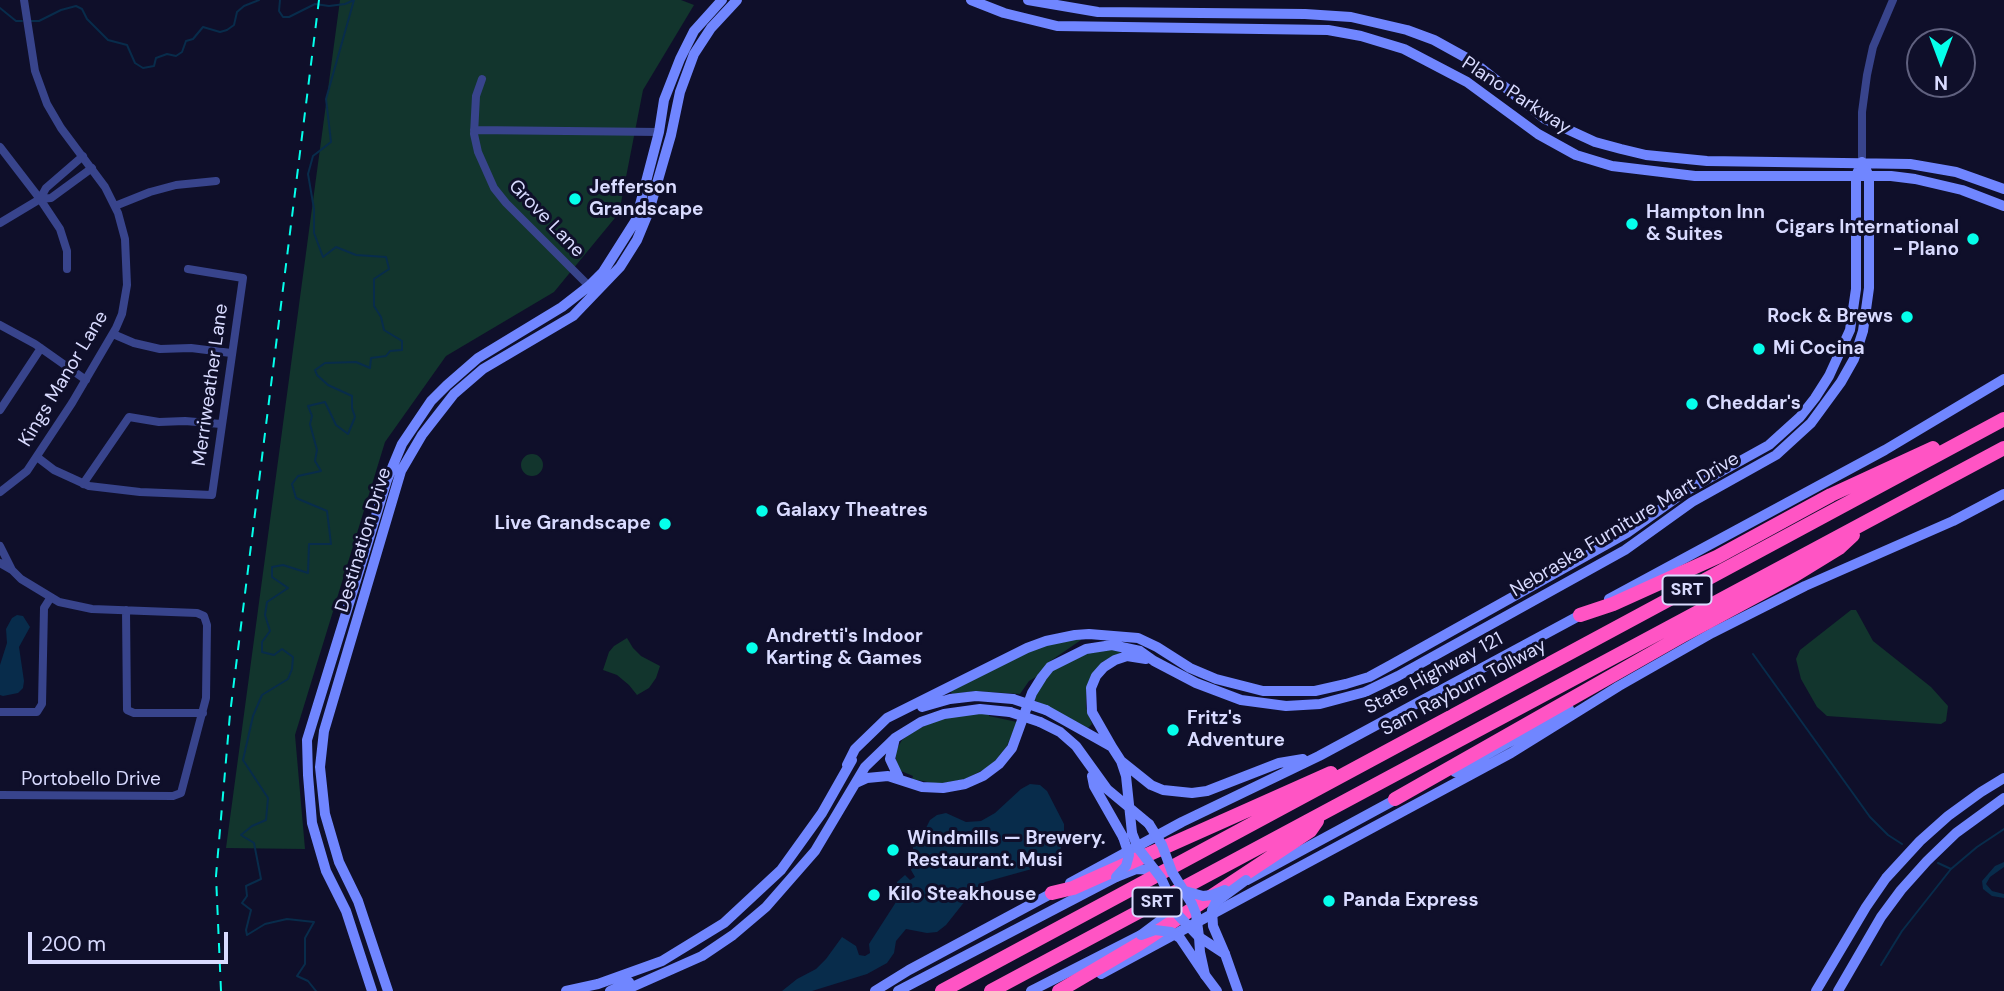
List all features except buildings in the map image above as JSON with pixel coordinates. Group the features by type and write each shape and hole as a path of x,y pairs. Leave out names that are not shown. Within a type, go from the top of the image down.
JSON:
{"highway":[{"path":"1580,615 1614,604 1717,557 1831,495 1920,453 1998,422"},
{"name":"Sam Rayburn Tollway","path":"942,991 1998,422"},
{"name":"SRT","path":"991,991 2004,448"},
{"path":"1395,799 1794,575 1839,548 1869,520"},
{"path":"1052,893 1073,888 1315,779 1382,754"},
{"path":"1059,991 1139,944 1310,831 1323,814"}],"street":[{"name":"Kings Manor Lane","path":"0,492 27,471 113,334 122,314 127,271 125,239 115,206 105,187 47,104 32,58 24,0"},
{"name":"Destination Drive","path":"593,290 636,220 659,132 664,100 680,60 694,31 722,0"},
{"name":"Destination Drive","path":"388,991 358,901 339,863 325,814 320,767 324,731 401,471 450,390 478,358 593,290 620,267 637,240 649,211 671,135 680,92 694,54 711,28 737,0"},
{"name":"Plano Parkway","path":"971,0 1004,13 1057,26 1315,30 1361,36 1404,49 1467,82 1527,128 1586,159 1636,170 1695,176 1869,176 1915,179 1986,198 2004,206"},
{"name":"Plano Parkway","path":"1028,0 1098,12 1305,14 1351,18 1407,30 1434,40 1472,61 1545,119 1595,142 1621,149 1646,155 1707,161 1862,162 1934,167 1977,178 2004,189"},
{"path":"1862,162 1867,75 1873,47 1893,0"},
{"name":"Grove Lane","path":"482,79 476,96 474,130 478,152 494,188 506,204 593,290"},
{"path":"474,130 659,132"},
{"path":"0,147 40,198 62,233 67,251 67,269"},
{"path":"0,223 40,198 46,188 83,156"},
{"name":"Nebraska Furniture Mart Drive","path":"1114,635 1138,638 1190,668 1238,686 1263,691 1315,691 1369,677 1627,533 1685,491 1769,444 1800,417 1815,398 1829,376 1850,330 1856,289 1856,176 1862,162"},
{"name":"Nebraska Furniture Mart Drive","path":"1049,667 1086,649 1112,645 1140,651 1154,661 1218,693 1264,705 1320,704 1365,692 1625,550 1692,502 1776,455 1795,440 1826,405 1841,382 1858,347 1867,311 1869,176 1862,162"},
{"path":"40,198 51,198 92,168"},
{"path":"115,206 176,185 216,181"},
{"name":"Merriweather Lane","path":"83,484 140,492 212,495 243,278 188,269"},
{"path":"0,325 41,348 86,380"},
{"path":"113,334 134,343 160,349 191,348 231,353"},
{"path":"0,410 41,348"},
{"name":"State Highway 121","path":"875,991 1192,817 1319,756 1885,450 2004,379"},
{"name":"Destination Drive","path":"372,991 346,911 326,871 312,823 307,740 387,481 402,444 431,401 450,390"},
{"path":"37,457 54,470 83,484 129,417 159,422 221,424"},
{"path":"1070,991 1511,753 1619,686 1712,634 1805,586 1952,521 2004,494"},
{"path":"0,546 12,570"},
{"path":"0,563 59,602 92,609 126,610 197,613 204,616 207,637 204,713 134,713 127,710 126,610"},
{"path":"0,712 37,712 40,709 44,608 51,597"},
{"path":"566,991 597,984 662,961 724,923 781,870 822,813 855,749 887,718 1046,641 1075,635 1114,635"},
{"path":"856,783 877,776 899,778 922,787 943,788 965,784 983,776 999,764 1012,748 1032,693 1057,657 1083,642 1114,635"},
{"path":"1116,877 1126,866 1129,855 1128,788 1121,761 1092,712 1091,688 1104,667 1127,656 1154,661"},
{"path":"1185,891 1195,895 1212,895 1246,880 1395,799 1462,769 1568,710 1619,686"},
{"path":"321,694 334,696"},
{"path":"847,765 882,730 906,714 950,699 976,695 1013,699 1046,710 1112,747"},
{"path":"623,991 702,956 733,935 766,907 815,850 872,759 895,738 911,727 944,713 980,709 1010,712 1060,732 1076,746 1107,789 1149,824 1163,845 1172,872 1196,914 1200,952 1207,979"},
{"name":"Portobello Drive","path":"0,795 173,796 181,793 204,713"},
{"path":"895,738 890,759 899,778"},
{"path":"1121,761 1151,785 1163,790 1192,793 1207,791 1279,763 1319,756"},
{"path":"1088,764 1094,786 1155,870 1178,915 1199,937 1227,959"},
{"path":"1816,991 1886,878 1920,841 1948,816 2004,778"},
{"path":"1838,991 1881,917 1927,861 1956,833 2004,797"},
{"path":"898,991 1116,877 1136,869 1155,870"},
{"path":"1238,991 1213,926 1212,910 1216,902 1246,880"},
{"path":"755,896 766,907"},
{"path":"1141,935 1161,920 1170,899"},
{"path":"1031,991 1155,930 1171,932 1180,938 1217,991"},
{"path":"1837,958 1852,967"},
{"path":"610,991 634,980 638,971"}],"green space":[{"path":"340,0 681,0 694,5 643,90 619,213 554,292 446,356 385,442 295,735 305,849 226,848"},
{"path":"532,454 540,457 543,465 540,473 532,476 524,473 521,465 524,457"},
{"path":"1851,610 1856,610 1873,641 1931,687 1948,706 1946,721 1941,724 1827,716 1817,707 1801,679 1796,659 1800,650"},
{"path":"627,638 641,656 660,666 649,688 637,695 617,675 603,670 609,652"},
{"path":"1081,638 1049,662 1020,694 975,691 952,694 950,690 1031,649"},
{"path":"1120,648 1120,653 1102,662 1086,690 1086,708 1092,724 1088,728 1034,700 1053,670 1083,653"},
{"path":"967,714 989,714 1017,722 1007,746 991,766 965,779 938,784 912,779 913,776 901,771 897,766 895,752 902,740 937,720"}],"water":[{"path":"17,615 23,616 30,627 19,647 23,688 18,693 3,696 0,695 0,665 7,643 6,629"},
{"path":"1030,784 1040,785 1047,791 1064,824 1060,851 1052,860 1039,867 985,882 973,891 946,925 937,932 906,929 896,941 894,953 887,963 867,974 812,991 782,991 816,969 842,937 856,946 859,955 870,953 869,944 896,902 903,899 896,894 897,882 905,875 910,880 915,877 911,870 914,837 926,828 930,820 946,813 966,822 981,821"},
{"path":"2004,862 2004,867 1990,877 1986,884 1992,891 2004,894 2004,898 1992,896 1983,889 1982,881 1995,866"}],"waterway":[{"path":"31,21 39,21 76,6 82,9 87,19 108,40 127,45 135,63 143,68 154,66 156,58 167,54 176,56 182,52 186,41 193,39 203,27 220,32 227,30 234,25 237,12 259,0"},
{"path":"280,0 279,11 283,17 289,17 315,4 329,6 354,0"},
{"path":"316,991 308,981 297,976 305,964 305,938 314,922 287,919 265,924 247,935 251,910 242,903 247,896 246,886 261,879 254,843 241,835 266,820 268,798 243,760 253,716 262,695 288,679 292,669 293,657 282,649 274,655 262,652 262,642 270,631 265,615 267,602 288,588 272,577 272,567 283,565 308,573 309,544 331,544 327,511 296,498 292,484 298,476 321,471 315,461 317,450 308,406 325,402 336,425 348,434 355,417 352,396 328,385 315,370 325,363 356,362 370,368 371,358 402,350 402,341 384,330 381,317 374,306 374,279 389,269 386,257 356,255 336,247 323,257 314,233 314,209 308,174 313,156 331,142 326,99 354,0"},
{"path":"0,8 16,21 22,21"},
{"path":"1753,654 1870,817 1888,835 1902,844"},
{"path":"1881,965 1902,931 1951,869 2004,829"},
{"path":"1938,863 1951,869"}],"railway":[{"path":"221,991 216,876 230,714 319,0"}],"place":[{"name":"Jefferson Grandscape","path":"575,199"},
{"name":"Hampton Inn & Suites","path":"1632,224"},
{"name":"Cigars International - Plano","path":"1973,239"},
{"name":"Rock & Brews","path":"1907,317"},
{"name":"Mi Cocina","path":"1759,349"},
{"name":"Cheddar's","path":"1692,404"},
{"name":"Galaxy Theatres","path":"762,511"},
{"name":"Live Grandscape","path":"665,524"},
{"name":"Andretti's Indoor Karting & Games","path":"752,648"},
{"name":"Fritz's Adventure","path":"1173,730"},
{"name":"Windmills — Brewery. Restaurant. Musi","path":"893,850"},
{"name":"Kilo Steakhouse","path":"874,895"},
{"name":"Panda Express","path":"1329,901"}]}
